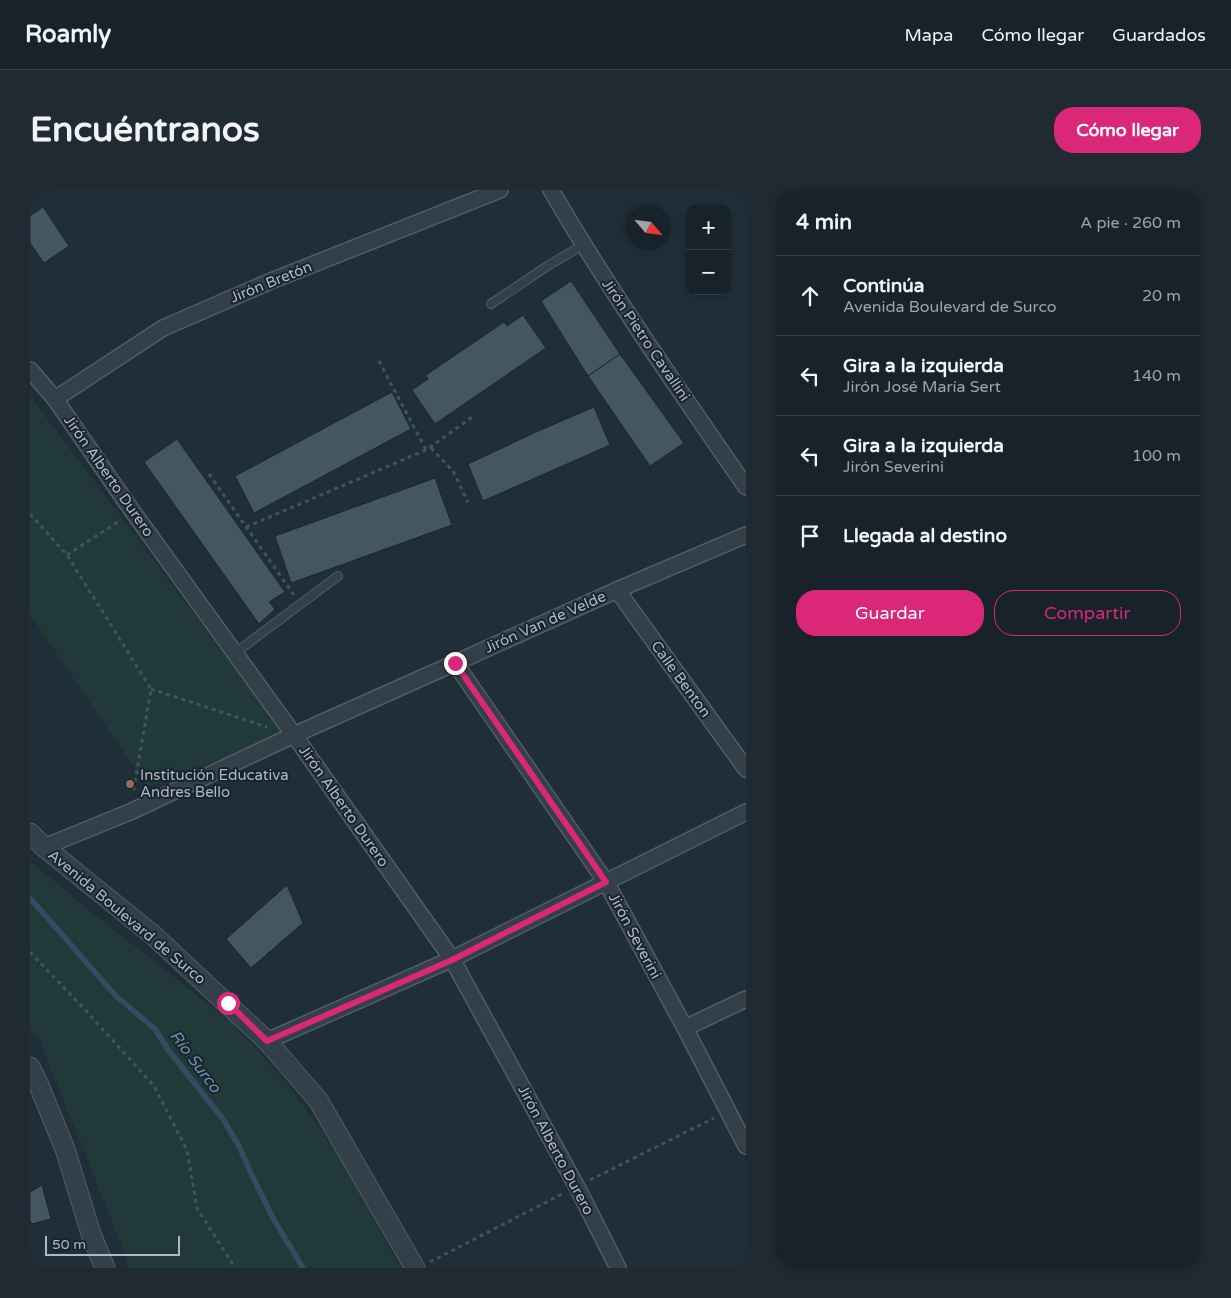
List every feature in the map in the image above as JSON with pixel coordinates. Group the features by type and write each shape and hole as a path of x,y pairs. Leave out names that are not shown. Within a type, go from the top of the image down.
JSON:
{"street":[{"name":"Jirón Bretón","path":"55,400 163,328 280,278 500,190"},
{"name":"Jirón Pietro Cavallini","path":"551,190 583,244 746,487"},
{"name":"Jirón Alberto Durero","path":"30,370 55,400 452,960 577,1187 618,1268"},
{"name":"Jirón Van de Velde","path":"44,847 130,812 294,735 617,590 746,535"},
{"name":"Calle Benton","path":"617,590 746,769"},
{"name":"Jirón Severini","path":"455,663 606,882 746,1146"},
{"path":"267,1041 452,960 746,812"},
{"name":"Avenida Boulevard de Surco","path":"30,833 44,847 153,935 267,1041 318,1100 415,1268"},
{"path":"685,1028 746,999"},
{"path":"30,1067 65,1149 91,1234 105,1268"}],"lane":[{"path":"491,304 548,265 583,244"},
{"path":"235,653 338,576"}],"path":[{"path":"378,361 426,450"},
{"path":"246,527 426,450 475,415"},
{"path":"430,448 453,471 468,502"},
{"path":"209,474 300,604"},
{"path":"67,556 133,512"},
{"path":"30,514 67,556 151,689 267,727"},
{"path":"130,812 151,689"},
{"path":"30,952 154,1086 187,1150 197,1208 235,1268"}],"green space":[{"path":"30,396 285,735 147,787 30,614"},
{"path":"30,861 231,1022 288,1084 344,1163 400,1268 130,1268 38,1037 30,1029"}],"building":[{"path":"43,207 69,246 44,263 30,243 30,216"},
{"path":"571,281 620,354 588,376 541,301"},
{"path":"523,315 546,348 435,424 412,390 428,379 426,375 504,322 507,326"},
{"path":"620,354 684,443 650,466 588,376"},
{"path":"392,392 411,429 254,513 235,476"},
{"path":"594,407 610,445 483,501 468,464"},
{"path":"177,439 285,592 269,602 275,609 259,624 144,462"},
{"path":"435,478 452,525 291,583 275,536"},
{"path":"287,885 303,923 251,968 226,939"},
{"path":"42,1185 51,1219 32,1224 30,1221 30,1192"}],"waterway":[{"name":"Río Surco","path":"30,898 115,995 155,1029 169,1051 223,1119 239,1146 274,1220 303,1268"}],"place":[{"name":"Institución Educativa Andres Bello","path":"130,784"}],"route":[{"path":"228,1003 267,1041 452,960 606,882 455,663"}]}
